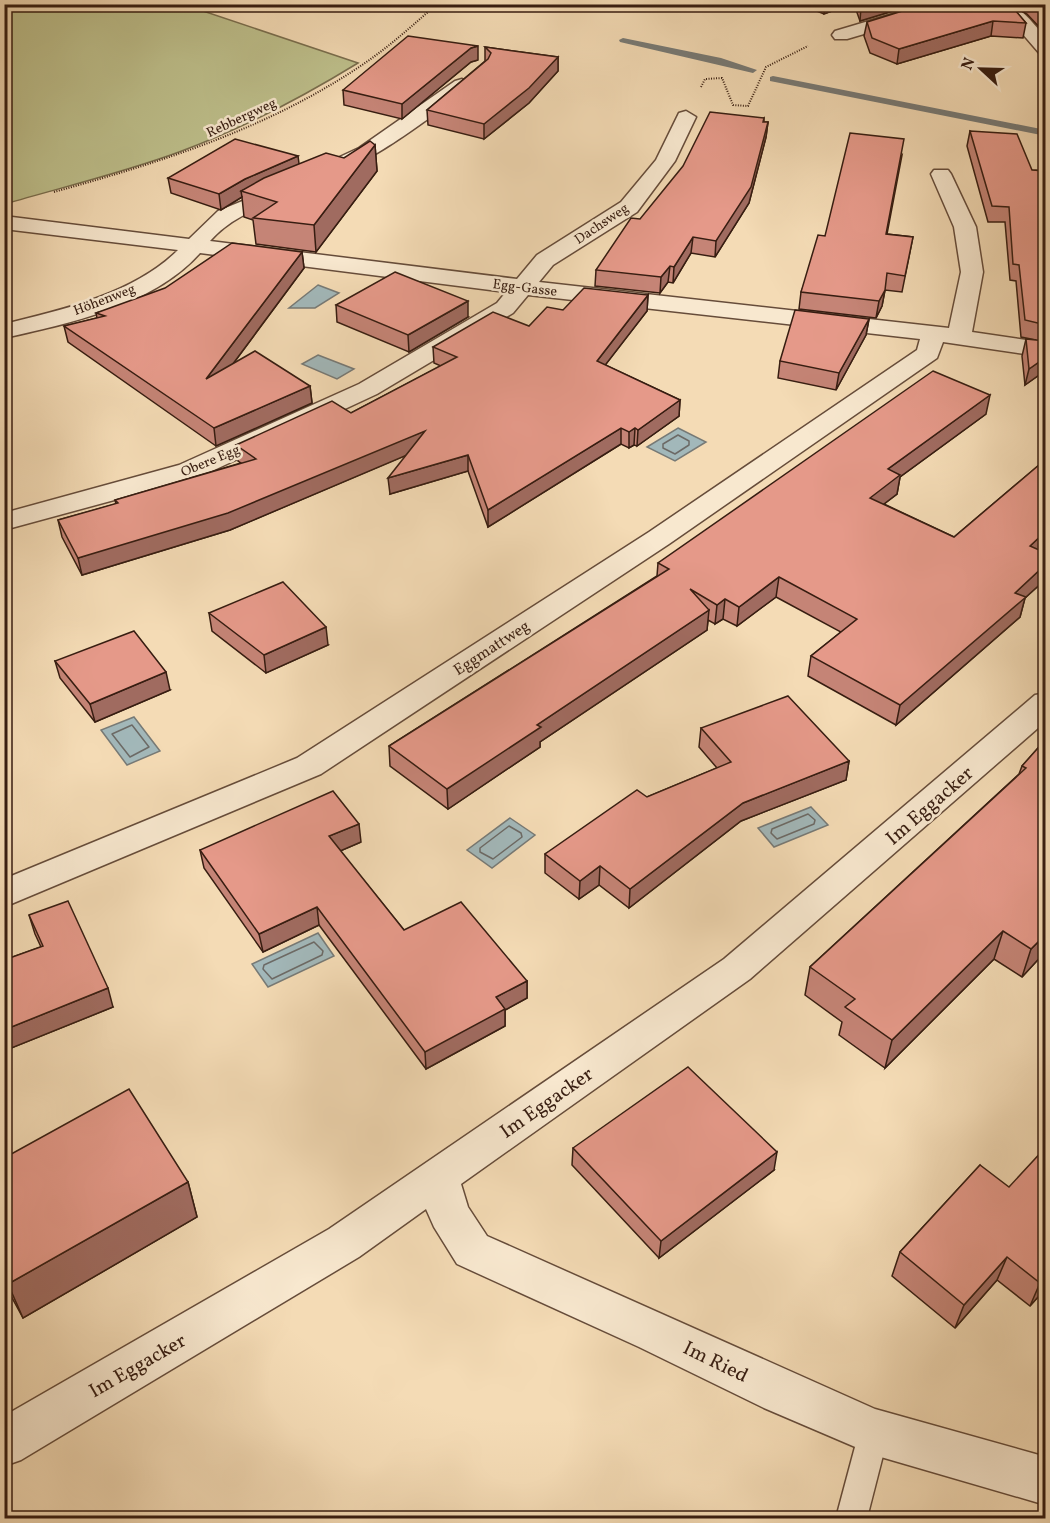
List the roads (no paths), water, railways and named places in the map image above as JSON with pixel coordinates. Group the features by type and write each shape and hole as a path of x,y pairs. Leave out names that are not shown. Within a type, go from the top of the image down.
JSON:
{"street":[{"path":"841,35 946,4"},
{"path":"992,4 1014,13 1046,50"},
{"name":"Höhenweg","path":"4,331 33,325 130,293 178,263 217,222 240,207 366,152 419,118 480,68"},
{"name":"Dachsweg","path":"522,286 545,260 629,207 665,161 686,117"},
{"name":"Eggmattweg","path":"4,894 309,766 659,538 928,352 946,335 972,272 965,227 941,174"},
{"name":"Egg-Gasse","path":"4,222 522,286 946,335 1046,350"},
{"name":"Obere Egg","path":"4,522 189,471 368,389 505,308 522,286"},
{"name":"Im Eggacker","path":"4,1443 344,1243 737,969 1046,703"},
{"name":"Im Ried","path":"438,1176 449,1215 472,1250 656,1332 780,1392 874,1432 1039,1479 1046,1477"}],"lane":[{"path":"851,1518 874,1432"}],"water":[{"path":"318,285 339,293 315,308 289,308"},
{"path":"318,355 354,369 337,379 302,364"},
{"path":"678,428 706,442 675,461 647,447"},
{"path":"134,717 160,751 127,765 101,730"},
{"path":"811,807 828,825 774,847 758,828"},
{"path":"510,818 535,835 492,868 467,850"},
{"path":"318,933 334,956 268,987 252,964"}],"waterway":[{"path":"623,40 753,70"},
{"path":"773,79 1046,133"}]}
